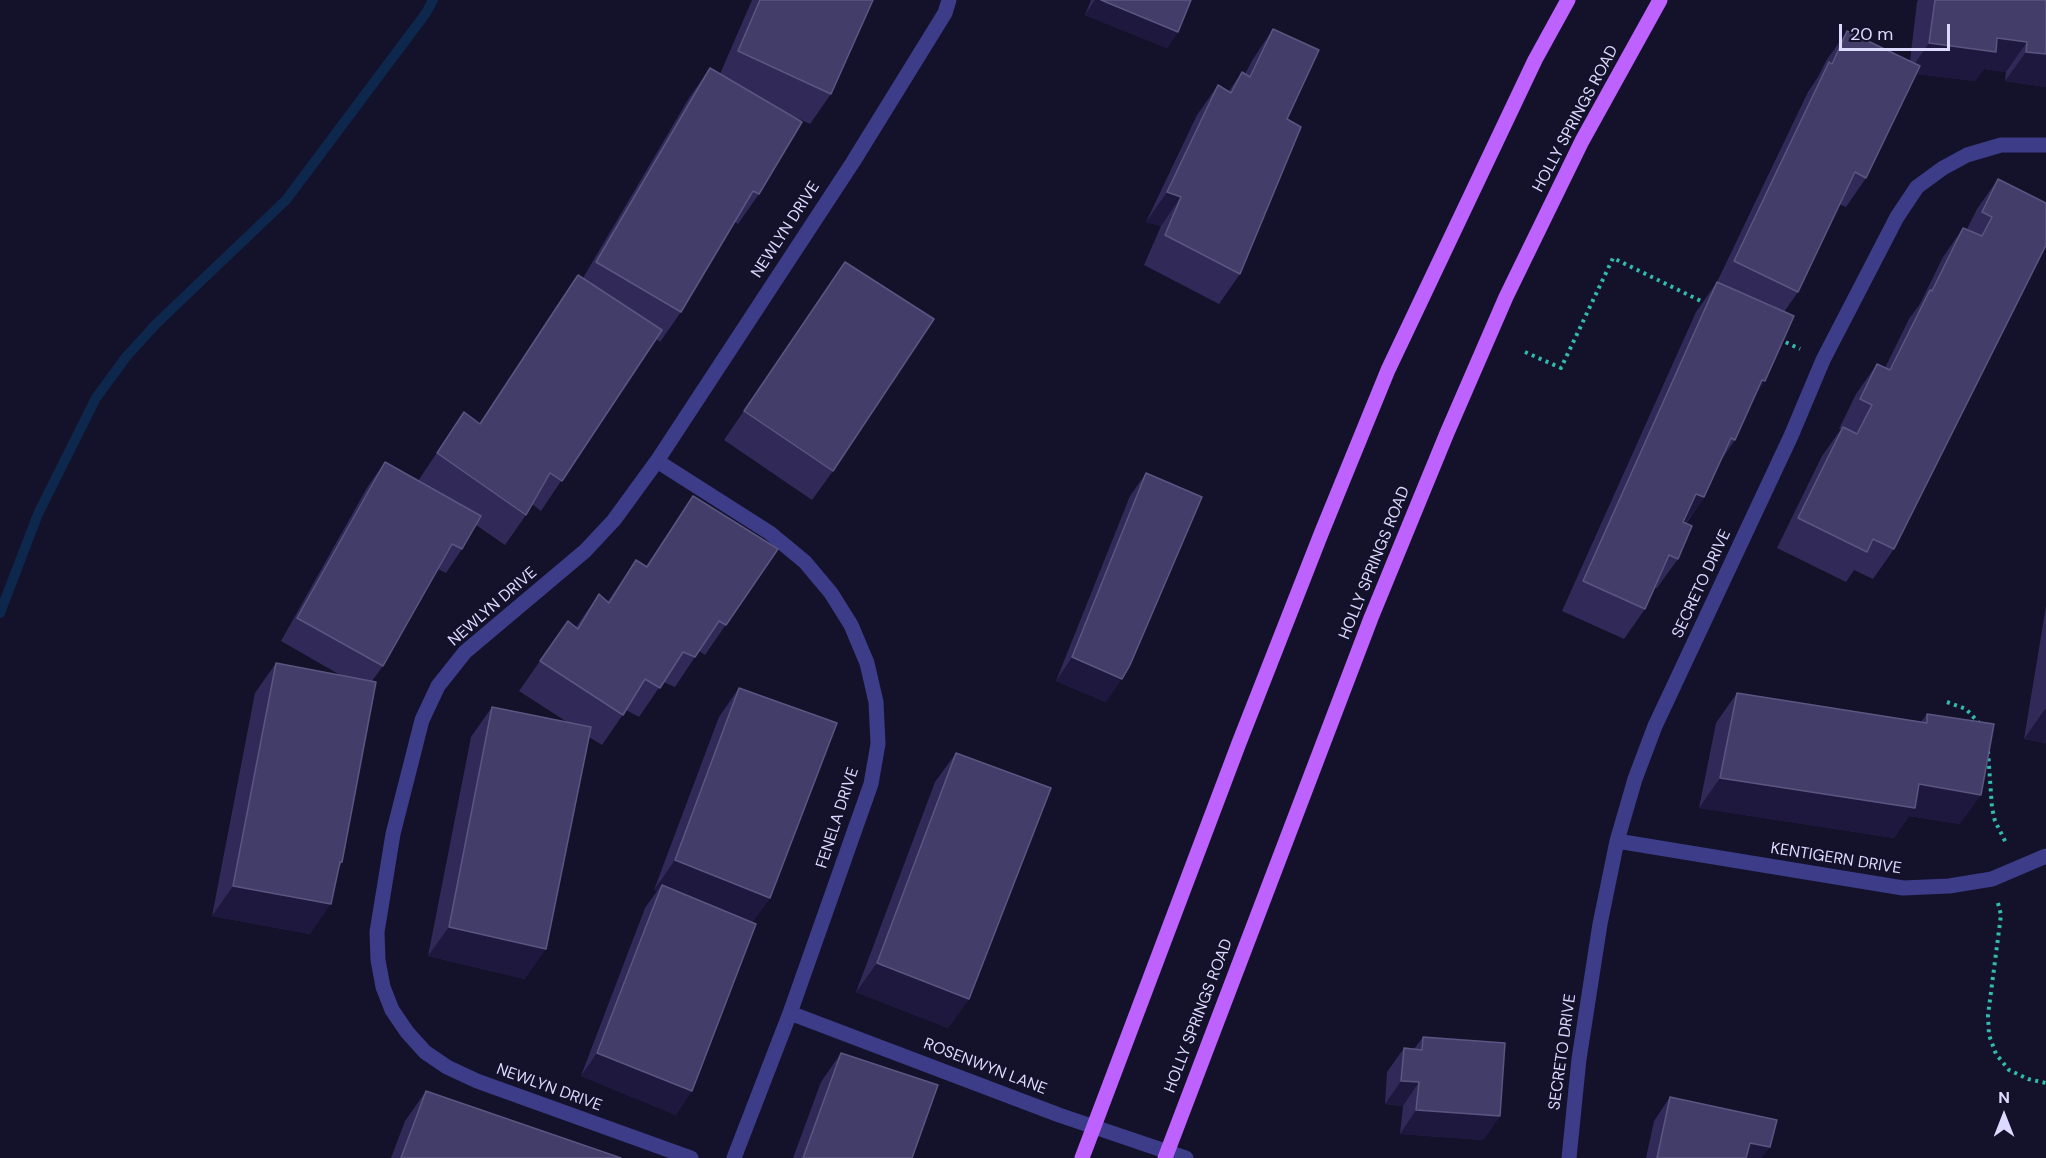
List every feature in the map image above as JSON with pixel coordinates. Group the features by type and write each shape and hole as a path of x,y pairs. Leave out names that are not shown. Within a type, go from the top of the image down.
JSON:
{"main road":[{"path":"1082,1158 1239,743 1388,370 1535,60 1568,0"},
{"name":"HOLLY SPRINGS ROAD","path":"1166,1155 1371,618 1497,318 1582,141 1660,0"}],"street":[{"name":"NEWLYN DRIVE","path":"691,1158 477,1081 447,1067 425,1052 392,1010 382,987 378,960 377,932 393,834 422,720 438,686 465,652 585,551 614,520 657,461 859,153 945,13 950,0"},
{"name":"SECRETO DRIVE","path":"1569,1158 1579,1059 1600,924 1617,841 1635,779 1655,726 1786,446 1823,360 1897,217 1917,188 1943,168 1967,155 2001,145 2046,145"},
{"name":"FENELA DRIVE","path":"657,461 770,533 805,562 831,593 851,625 869,673 876,702 878,744 871,784 790,1013 734,1158"},
{"name":"KENTIGERN DRIVE","path":"1617,841 1903,888 1949,886 1992,879 2046,856"},
{"name":"ROSENWYN LANE","path":"790,1013 1093,1125 1166,1155 1186,1158"}],"path":[{"path":"1525,352 1561,368 1613,258 1707,304"},
{"path":"1770,334 1823,360"},
{"path":"1947,702 1966,709 1979,722 1982,730"},
{"path":"1988,748 1992,808 1995,821 2008,844 2002,846"},
{"path":"1998,900 2001,915 1988,1015 1989,1035 1996,1054 2009,1070 2028,1079 2046,1083"}],"building":[{"path":"760,0 873,0 831,94 738,51"},
{"path":"1101,0 1191,0 1178,32"},
{"path":"1935,0 2046,0 2046,54 2026,52 2027,42 1997,38 1996,52 1929,43"},
{"path":"1273,29 1319,50 1287,119 1301,127 1240,274 1165,235 1181,197 1167,192 1218,85 1231,93 1242,72 1250,77"},
{"path":"1847,31 1920,66 1866,178 1855,172 1798,292 1734,261 1829,62 1832,64"},
{"path":"710,68 802,122 759,194 753,191 681,312 596,262"},
{"path":"1998,179 2046,203 2046,245 1894,549 1873,539 1867,552 1798,518 1843,427 1857,434 1872,405 1860,399 1877,364 1890,370 1963,228 1982,236 1992,217 1982,212"},
{"path":"845,262 934,319 833,471 744,411"},
{"path":"578,275 662,330 562,481 550,473 526,515 437,453 464,412 480,424"},
{"path":"1717,282 1794,316 1765,381 1762,380 1735,440 1731,438 1704,497 1696,494 1683,522 1692,526 1678,559 1669,555 1645,609 1583,581"},
{"path":"385,462 481,516 462,549 452,544 383,666 297,618"},
{"path":"1146,473 1202,497 1122,679 1072,657"},
{"path":"693,496 778,549 726,625 719,621 695,657 683,652 660,688 645,679 623,715 540,661 568,621 578,629 599,594 609,603 636,560 647,567"},
{"path":"276,663 376,682 342,862 340,862 331,904 233,886"},
{"path":"739,688 837,723 770,898 675,860"},
{"path":"1737,693 1927,723 1927,714 1994,724 1981,795 1919,784 1915,808 1720,778"},
{"path":"492,707 591,727 546,949 449,927"},
{"path":"956,753 1051,788 969,999 877,963"},
{"path":"662,885 756,924 692,1091 597,1053"},
{"path":"1423,1037 1505,1043 1500,1116 1416,1110 1419,1082 1401,1081 1404,1048 1422,1050"},
{"path":"841,1053 938,1085 912,1158 803,1158"},
{"path":"426,1091 621,1158 401,1158"},
{"path":"1670,1097 1777,1120 1770,1147 1750,1143 1746,1158 1657,1158"}],"waterway":[{"path":"0,613 38,514 96,398 126,357 157,323 286,200 426,13 433,0"}]}
